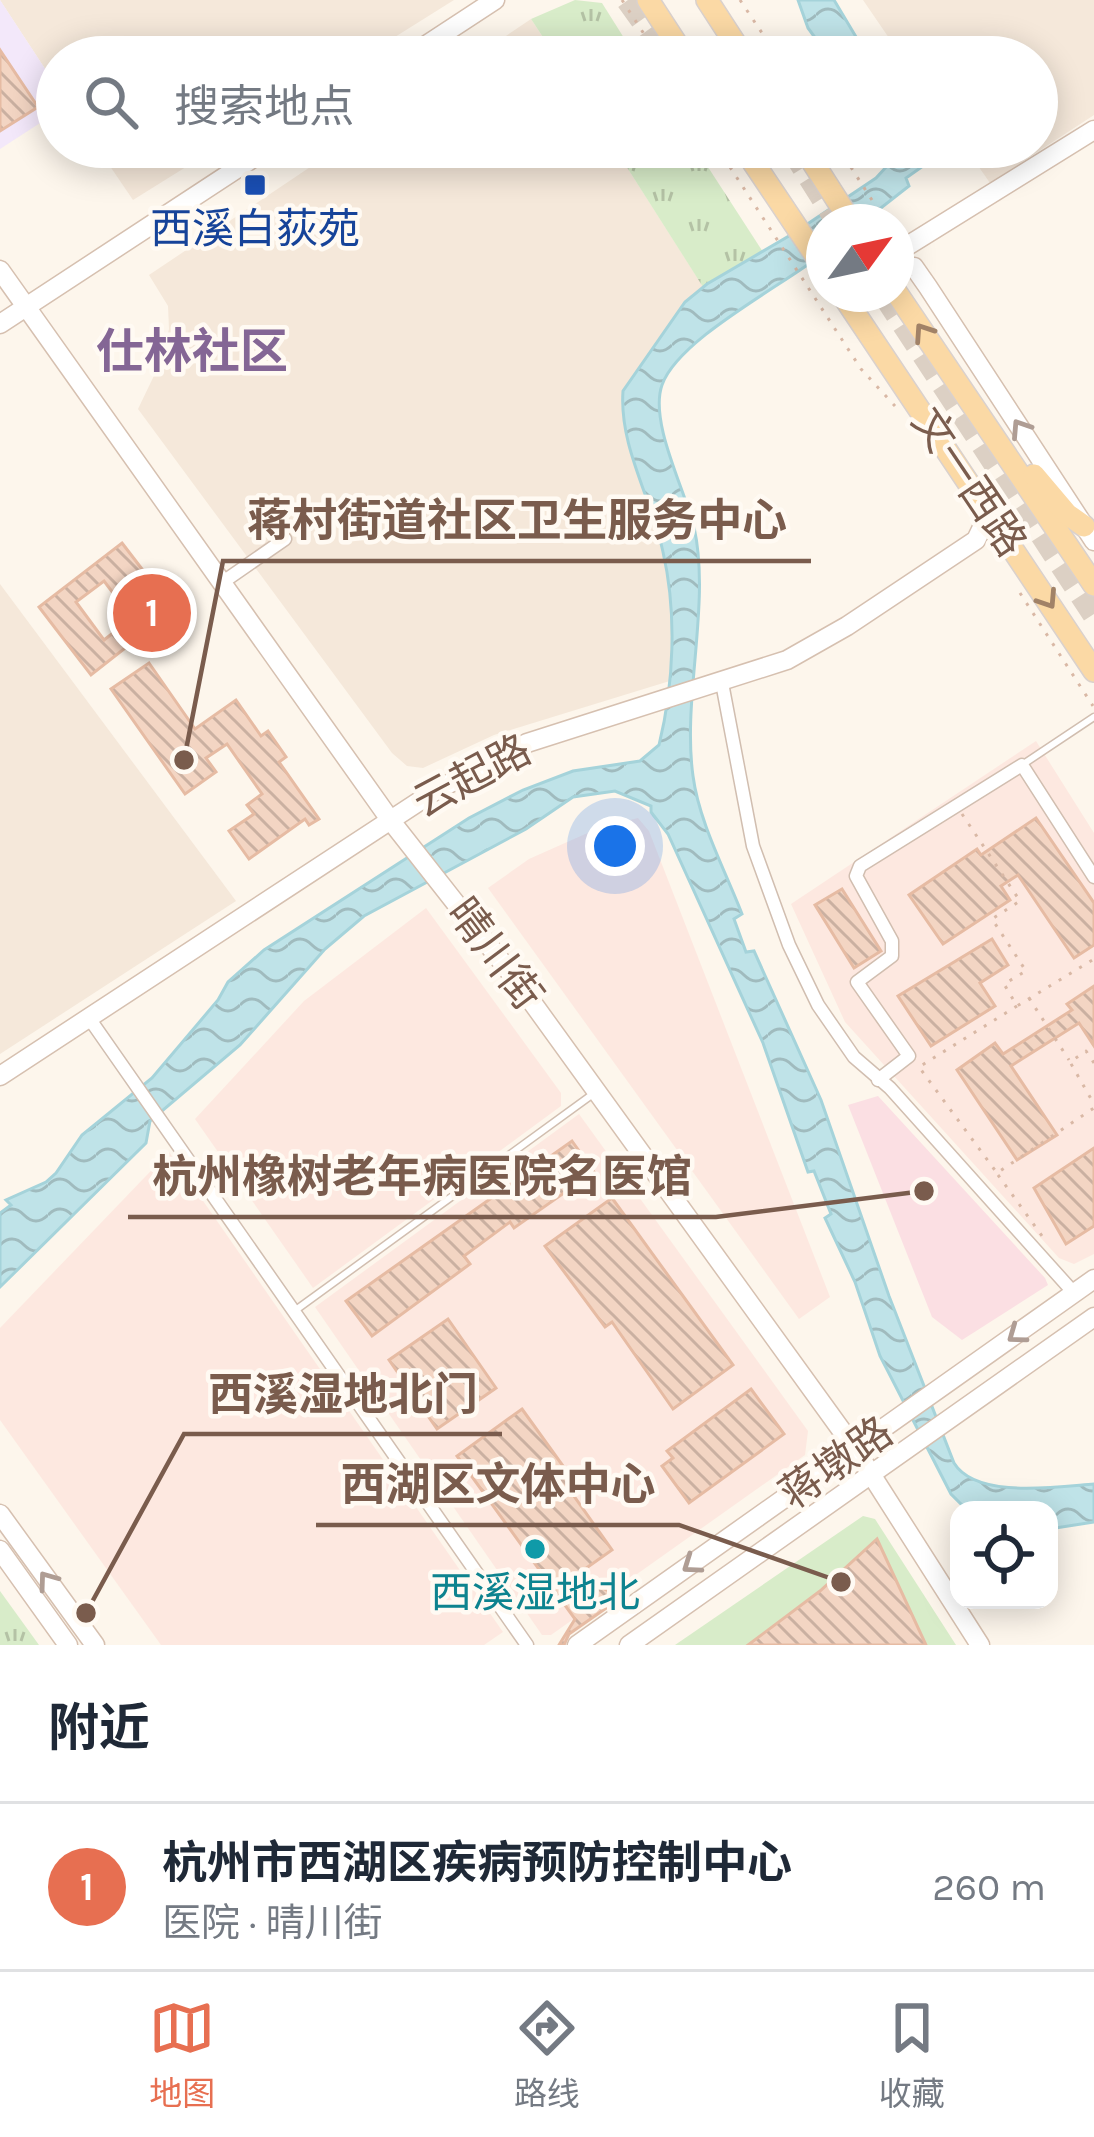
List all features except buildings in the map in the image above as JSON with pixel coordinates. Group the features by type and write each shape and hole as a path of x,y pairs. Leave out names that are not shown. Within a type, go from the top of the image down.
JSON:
{"main road":[{"path":"647,0 671,36"},
{"path":"706,0 731,36"},
{"path":"757,168 806,241"},
{"path":"817,168 840,204"},
{"name":"文一西路","path":"854,312 1094,671"},
{"name":"文一西路","path":"910,312 1094,585"},
{"path":"998,443 1024,462 1089,534"}],"street":[{"path":"440,36 495,0"},
{"path":"1058,152 1094,130"},
{"path":"0,324 238,168"},
{"path":"914,242 1033,168"},
{"name":"文一西路","path":"914,267 1089,534"},
{"name":"晴川街","path":"0,270 391,821 596,1091 855,1449 980,1645"},
{"path":"990,511 976,540 1010,541"},
{"path":"223,582 285,539"},
{"name":"云起路","path":"0,1076 435,791 526,743 787,660 848,626 976,540"},
{"path":"722,683 753,846 789,945 818,1005 854,1057 890,1088 1075,1293"},
{"path":"878,1080 909,1057 857,982 892,956 892,941 856,876 860,866 1022,766 1094,877"},
{"path":"89,1018 527,1645"},
{"name":"蒋墩路","path":"577,1645 1094,1279"},
{"name":"蒋墩路","path":"629,1645 1094,1317"},
{"path":"0,1514 94,1645"},
{"path":"0,1550 68,1645"}],"lane":[{"path":"1022,766 1094,717"},
{"path":"293,1312 596,1091"}],"path":[{"path":"622,0 645,36"},
{"path":"740,0 764,36"},
{"path":"730,168 861,369 906,419"},
{"path":"852,168 875,204"},
{"path":"1010,578 1094,708"},
{"path":"958,808 1020,901 992,919 1026,970 1004,984 1017,1006"},
{"path":"1045,1239 919,1067 1094,959"},
{"path":"997,1173 1094,1107 1029,998"},
{"path":"1070,1061 1086,1051 1094,1063"}],"shaded area":[{"path":"0,0 454,0 397,36 36,36 36,55"},
{"path":"0,0 36,55 36,126 0,149"},
{"path":"863,0 1094,0 1094,115 1058,139 1058,36 888,36"},
{"path":"531,19 542,36 506,36"},
{"path":"111,168 184,168 133,200"},
{"path":"309,168 627,168 711,299 630,411 673,550 673,680 494,735 423,768 407,766 392,753 138,409 162,359 169,329 168,306 149,275"},
{"path":"980,168 1013,168 990,183"},
{"path":"0,584 236,901 0,1054"},
{"path":"1036,741 1094,833 1094,1254 1074,1264 1059,1258 845,1022 791,904"},
{"path":"638,818 649,831 830,1297 799,1319 488,888 529,859 601,827"},
{"path":"426,908 561,1093 561,1106 313,1288 195,1119 304,1001"},
{"path":"878,1096 1048,1285 962,1340 932,1317 848,1105"},
{"path":"579,1114 808,1431 805,1455 551,1635 542,1635 315,1307"},
{"path":"169,1152 503,1632 484,1645 161,1645 0,1420 0,1328"}],"green space":[{"path":"575,0 602,3 623,36 542,36 531,19"},
{"path":"627,168 709,168 763,252 703,287"},
{"path":"863,1516 875,1519 956,1645 675,1645"},
{"path":"0,1591 39,1645 0,1645"}],"water":[{"path":"798,0 834,0 855,36 814,36"},
{"path":"885,168 920,168 906,178 909,186 886,204 837,204"},
{"path":"806,225 806,265 688,350 672,367 659,400 664,436 694,527 698,556 691,715 696,793 742,914 734,919 746,952 754,951 821,1100 954,1463 980,1482 998,1486 1094,1484 1094,1522 1058,1528 1058,1501 958,1501 951,1494 880,1356 855,1282 825,1218 831,1214 814,1171 808,1172 763,1043 668,834 651,806 615,791 573,797 526,829 364,916 325,949 240,1045 150,1121 146,1143 0,1287 0,1213 11,1205 6,1200 56,1173 82,1135 152,1078 228,982 264,950 469,818 573,771 640,761 659,745 671,673 670,599 658,532 626,432 623,391 685,302"}],"tunnel":[{"path":"628,0 654,36"},
{"path":"804,168 827,204"},
{"path":"896,312 1094,614"}],"place":[{"name":"西溪白荻苑","path":"255,185"},
{"name":"杭州市西湖区疾病预防控制中心","path":"152,613"},
{"name":"蒋村街道社区卫生服务中心","path":"184,760"},
{"name":"杭州橡树老年病医院名医馆","path":"924,1191"},
{"name":"西溪湿地北","path":"535,1549"},
{"name":"西湖区文体中心","path":"841,1582"},
{"name":"西溪湿地北门","path":"86,1613"}],"district":[{"name":"仕林社区","path":"192,352"}]}
